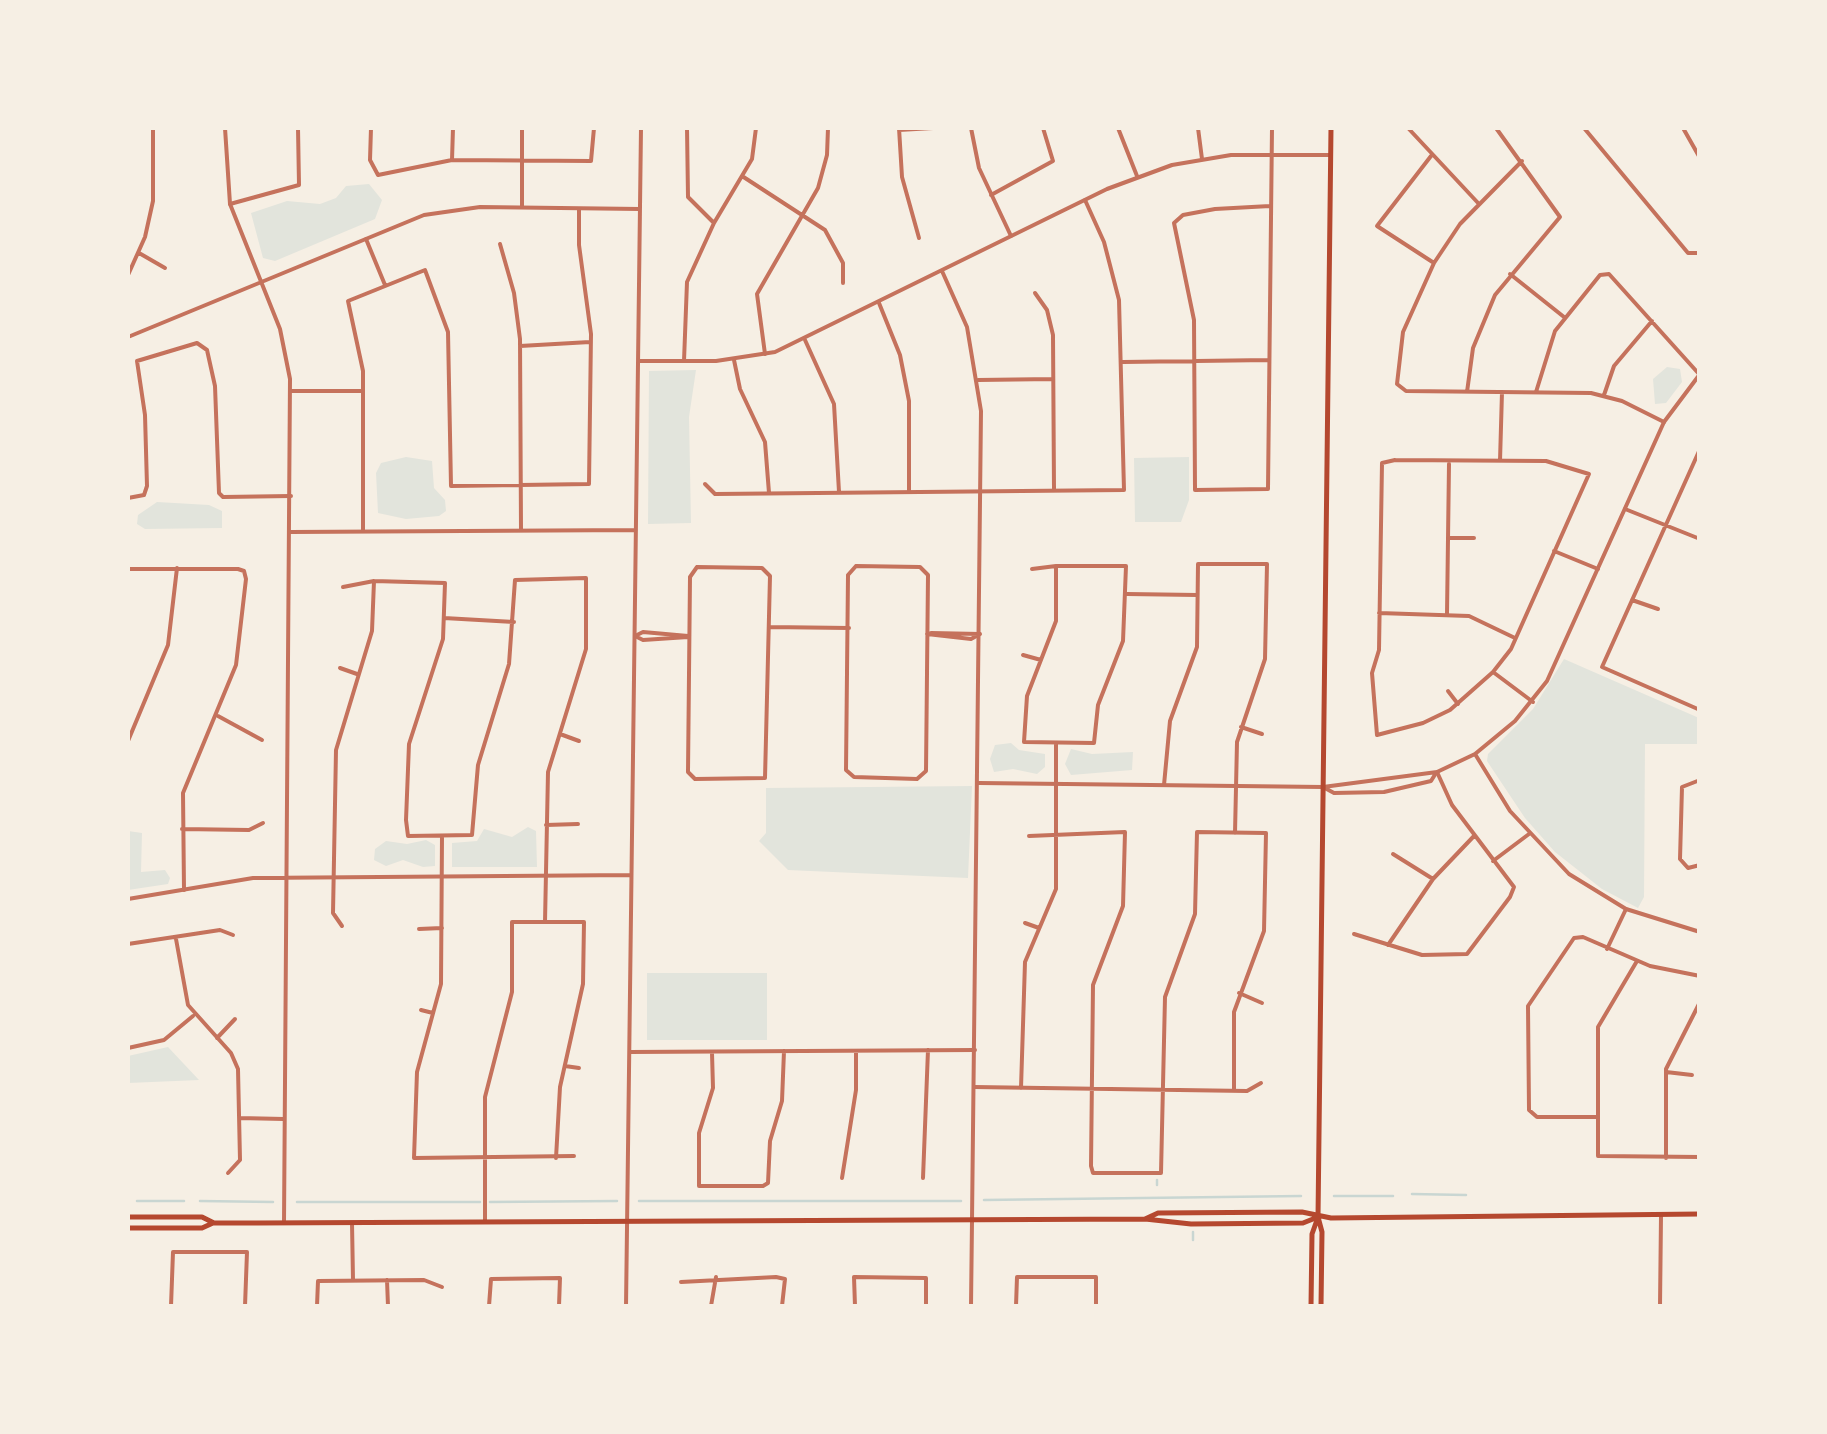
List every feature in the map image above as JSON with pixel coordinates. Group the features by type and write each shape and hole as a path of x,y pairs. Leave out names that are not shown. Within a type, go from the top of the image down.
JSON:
{"main road":[{"path":"1321,1306 1322,1232 1318,1217 1331,128"},
{"path":"128,1217 284,1223 1145,1219 1168,1212 1302,1212 1318,1217"},
{"path":"1145,1219 1157,1223 1289,1223 1318,1217 1700,1214"},
{"path":"1311,1306 1312,1234 1318,1217"},
{"path":"128,1228 202,1228 214,1222"}],"street":[{"path":"128,275 139,253 152,202 153,128"},
{"path":"225,128 230,204 280,329 290,391 284,1223"},
{"path":"230,204 299,185 298,128"},
{"path":"370,128 370,160 378,175 452,160 591,162 594,128"},
{"path":"452,160 453,128"},
{"path":"522,128 522,207"},
{"path":"626,1306 641,128"},
{"path":"687,128 688,197 714,222"},
{"path":"684,362 687,282 714,222 752,159 756,128"},
{"path":"765,354 757,294 804,213 827,155 828,128"},
{"path":"919,238 902,177 899,129 934,128"},
{"path":"970,128 979,168 1011,236"},
{"path":"991,195 1054,162 1043,128"},
{"path":"1118,128 1137,176"},
{"path":"1198,128 1202,159"},
{"path":"1270,206 1183,215 1174,223 1192,300 1196,362 1195,490 1268,489 1272,128"},
{"path":"1408,128 1479,204"},
{"path":"1467,392 1473,348 1483,318 1510,274 1560,214 1496,128"},
{"path":"1584,128 1696,254"},
{"path":"1683,128 1700,158"},
{"path":"638,361 734,360 804,340 1137,176 1202,159 1330,155"},
{"path":"1431,156 1377,226 1434,263"},
{"path":"1522,162 1479,204 1434,263 1402,332 1397,361 1400,390 1604,395 1664,422"},
{"path":"742,176 804,213 837,247 843,284"},
{"path":"705,484 715,494 1124,490 1124,362 1113,272 1085,200"},
{"path":"128,337 365,238 443,211 522,207 640,209"},
{"path":"363,531 363,391 358,338 348,301 425,270 448,332 451,486 590,484 592,342 579,245 579,208"},
{"path":"365,238 385,286"},
{"path":"500,244 514,293 520,346 521,530"},
{"path":"139,253 165,268"},
{"path":"942,271 966,327 978,380 980,634 971,1306"},
{"path":"1510,274 1564,316"},
{"path":"978,783 1322,787 1437,772 1474,754 1533,702 1554,668 1664,422 1699,374 1609,274 1600,275 1564,316 1548,346 1536,392"},
{"path":"1035,293 1047,310 1053,335 1054,490"},
{"path":"879,303 900,355 909,401 909,492"},
{"path":"1604,395 1614,366 1653,320"},
{"path":"804,340 834,404 838,492"},
{"path":"520,346 592,342"},
{"path":"128,498 144,495 145,415 138,361 201,344 207,350 214,386 223,498 291,496"},
{"path":"734,360 740,389 765,442 769,493"},
{"path":"1124,362 1269,360"},
{"path":"978,380 1053,378"},
{"path":"290,391 363,391"},
{"path":"1500,461 1502,392"},
{"path":"1699,451 1602,667 1700,710"},
{"path":"1500,461 1567,464 1588,474 1515,638 1493,672 1458,704 1423,723 1377,735 1372,674 1380,614 1382,463 1500,461"},
{"path":"1447,614 1448,462"},
{"path":"1625,509 1700,539"},
{"path":"291,532 636,530"},
{"path":"1448,538 1474,538"},
{"path":"1554,550 1598,568"},
{"path":"1164,786 1170,721 1196,646 1198,564 1267,564 1265,659 1241,726 1234,833"},
{"path":"1032,570 1056,566 1126,566 1124,641 1098,705 1094,743 1024,742 1027,696 1056,622 1056,566"},
{"path":"128,741 168,645 177,568"},
{"path":"851,568 925,569 928,634 924,776 848,775 851,568"},
{"path":"128,569 244,570 243,626 236,665 187,780 182,829 184,890"},
{"path":"692,570 768,570 769,626 766,778 690,777 692,570"},
{"path":"344,588 374,581 445,583 443,639 409,744 408,836 472,836 478,765 508,664 515,580 586,578 586,649 548,772 545,922"},
{"path":"342,926 333,913 336,750 374,619 374,581"},
{"path":"1127,594 1197,595"},
{"path":"1632,600 1658,609"},
{"path":"1380,614 1469,616 1515,638"},
{"path":"444,618 514,622"},
{"path":"769,626 848,628"},
{"path":"928,634 950,630 980,634"},
{"path":"949,638 950,630"},
{"path":"635,636 668,632 690,636"},
{"path":"668,632 668,640"},
{"path":"928,634 949,638 980,634"},
{"path":"635,636 668,640 690,636"},
{"path":"1023,655 1041,660"},
{"path":"340,668 357,674"},
{"path":"1493,672 1533,702"},
{"path":"1448,691 1458,704"},
{"path":"216,715 262,740"},
{"path":"1241,726 1262,734"},
{"path":"560,734 579,741"},
{"path":"1021,1088 1023,976 1056,889 1056,743"},
{"path":"1474,754 1528,834 1568,874 1626,909 1700,932"},
{"path":"1322,787 1334,792 1384,792 1430,781 1437,772"},
{"path":"1354,934 1422,955 1467,954 1514,887 1452,804 1437,772"},
{"path":"1700,780 1683,783 1684,866 1700,865"},
{"path":"182,829 249,830 262,823"},
{"path":"546,825 578,824"},
{"path":"1029,836 1125,832 1123,906 1093,985 1092,1173 1161,1173 1165,997 1195,914 1196,832 1266,832 1264,931 1239,993 1234,1090"},
{"path":"1493,861 1528,834"},
{"path":"442,836 441,984 416,1084 414,1158 574,1156"},
{"path":"1388,945 1434,879 1474,836"},
{"path":"1393,854 1434,879"},
{"path":"128,899 246,878 632,875"},
{"path":"1608,949 1626,909"},
{"path":"485,1222 485,1096 512,992 512,922 584,922 580,1000 556,1115 556,1158"},
{"path":"1025,923 1039,928"},
{"path":"419,928 442,928"},
{"path":"128,944 220,930 233,935"},
{"path":"1597,1117 1531,1116 1528,1006 1577,936 1638,962 1700,976"},
{"path":"176,939 182,986 193,1016 235,1060 240,1160 228,1173"},
{"path":"1638,962 1598,1027 1598,1156 1700,1157"},
{"path":"1239,993 1262,1003"},
{"path":"1666,1158 1666,1072 1700,1002"},
{"path":"421,1010 433,1013"},
{"path":"128,1048 164,1040 193,1016"},
{"path":"217,1038 235,1018"},
{"path":"923,1178 928,1050"},
{"path":"630,1052 974,1050"},
{"path":"712,1052 713,1088 698,1148 699,1186 768,1183 770,1141 785,1084 784,1051"},
{"path":"842,1178 856,1090 856,1051"},
{"path":"565,1066 580,1068"},
{"path":"1666,1072 1692,1076"},
{"path":"974,1087 1234,1090 1261,1083"},
{"path":"240,1118 284,1119"},
{"path":"1660,1306 1662,1214"},
{"path":"352,1222 353,1280"},
{"path":"128,1228 128,1272"},
{"path":"172,1306 172,1252 246,1252 246,1306"},
{"path":"1016,1306 1017,1276 1096,1277 1096,1306"},
{"path":"711,1306 716,1277"},
{"path":"681,1282 716,1277 784,1279 782,1306"},
{"path":"854,1306 854,1277 926,1278 926,1306"},
{"path":"489,1306 491,1279 560,1278 559,1306"},
{"path":"388,1280 388,1306"},
{"path":"317,1306 318,1281 424,1280 442,1287"}],"shaded area":[{"path":"369,184 382,200 375,219 275,261 263,258 251,213 287,201 320,204 336,198 346,186"},
{"path":"1667,367 1680,369 1682,382 1666,403 1655,404 1653,379"},
{"path":"696,370 689,417 691,523 648,524 649,371"},
{"path":"406,457 432,461 434,488 445,500 446,511 439,516 406,519 378,513 376,473 381,463"},
{"path":"1189,457 1189,500 1181,522 1135,522 1134,458"},
{"path":"157,502 209,505 222,511 222,528 145,529 137,524 138,515"},
{"path":"1564,659 1699,718 1699,744 1645,744 1644,897 1638,908 1602,889 1555,852 1525,818 1487,761 1488,754 1533,709"},
{"path":"1011,743 1019,750 1045,754 1045,767 1037,774 1013,769 994,772 990,759 995,745"},
{"path":"1071,749 1092,754 1133,752 1132,770 1071,775 1065,764"},
{"path":"972,786 968,878 788,870 759,841 766,833 766,788"},
{"path":"528,827 536,831 537,867 452,867 452,843 477,841 484,829 512,837"},
{"path":"128,831 142,833 141,872 165,870 170,878 168,884 128,890"},
{"path":"426,840 435,845 435,866 423,867 403,860 386,866 374,860 375,849 386,841 407,844"},
{"path":"647,973 767,973 767,1040 647,1040"},
{"path":"168,1047 199,1080 128,1083 128,1056"}],"waterway":[{"path":"1157,1180 1157,1185"},
{"path":"1412,1194 1466,1195"},
{"path":"984,1200 1301,1196"},
{"path":"1334,1196 1393,1196"},
{"path":"137,1201 184,1201"},
{"path":"200,1201 273,1202"},
{"path":"490,1202 617,1201"},
{"path":"639,1201 961,1201"},
{"path":"297,1202 480,1202"},
{"path":"1193,1232 1193,1240"}]}
